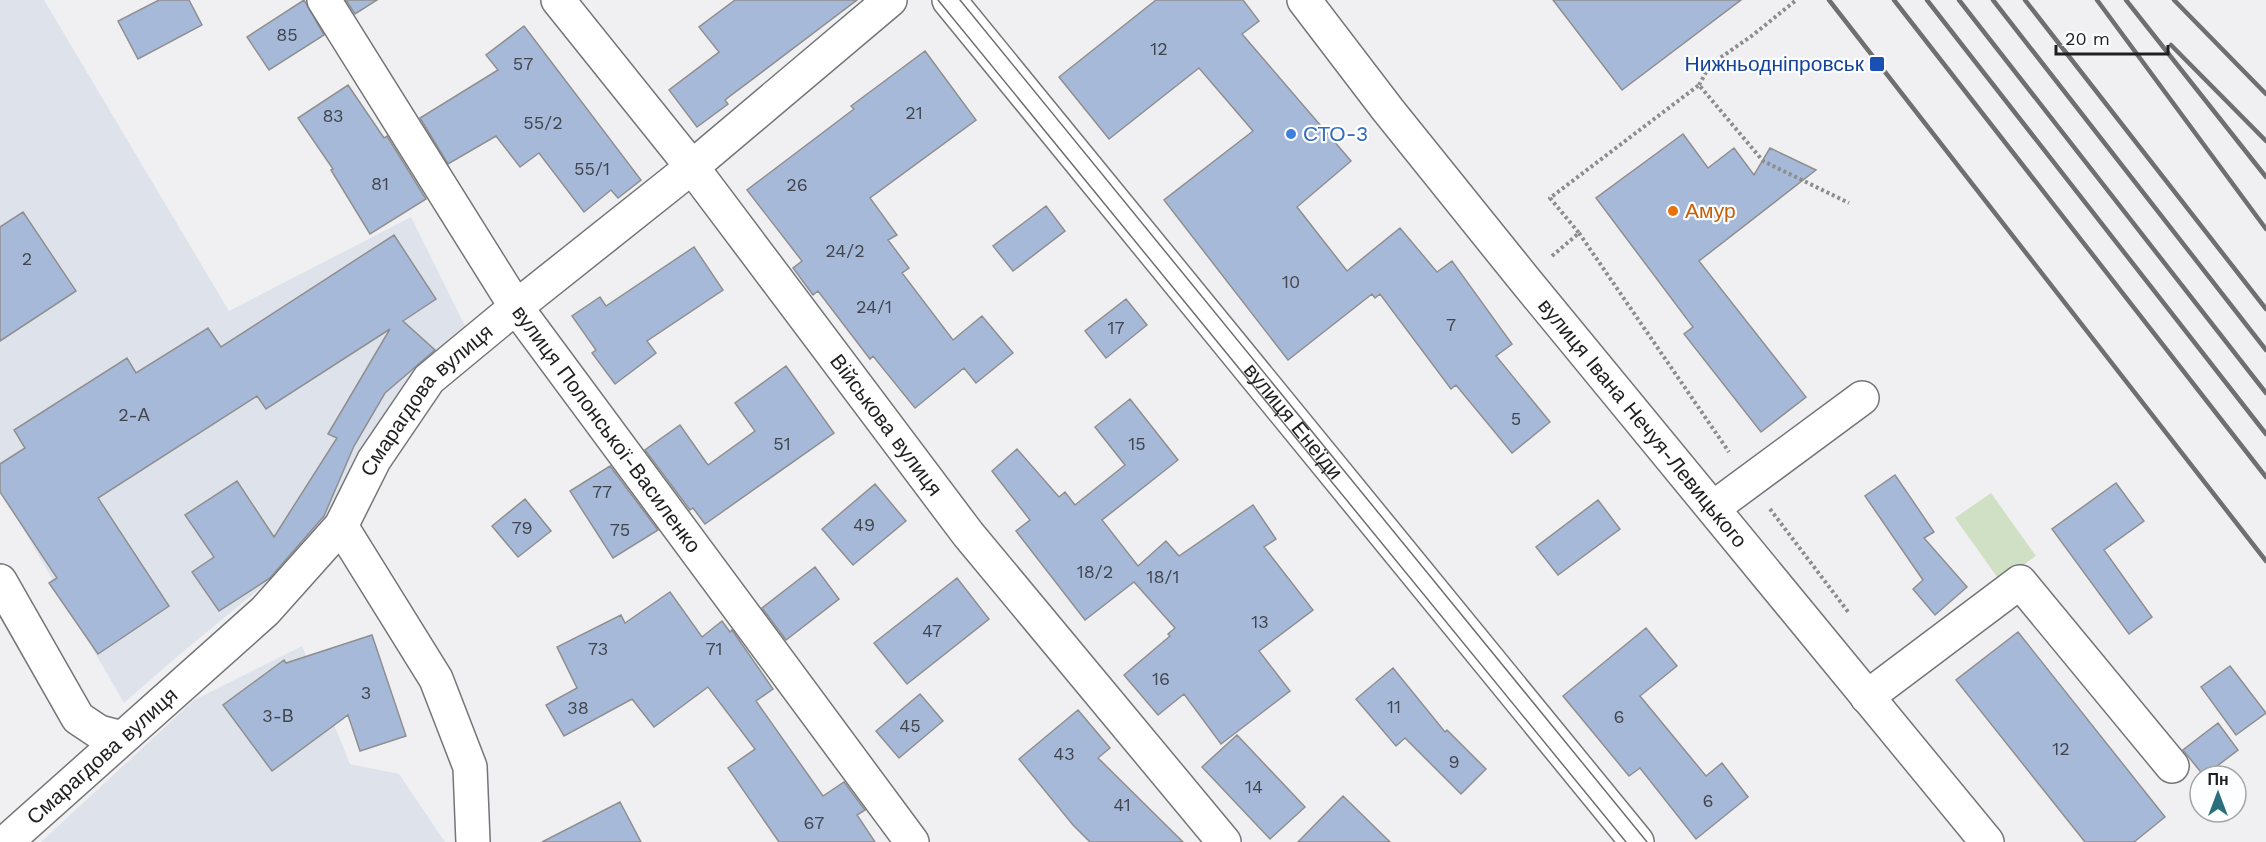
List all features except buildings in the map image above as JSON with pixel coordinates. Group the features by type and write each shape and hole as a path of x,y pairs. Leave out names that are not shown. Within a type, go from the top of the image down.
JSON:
{"street":[{"name":"вулиця Полонської-Василенко","path":"324,0 516,307 912,842"},
{"name":"Військова вулиця","path":"558,0 692,167 968,534 1224,842"},
{"name":"Смарагдова вулиця","path":"6,842 265,611 341,526 374,460 429,380 516,307 692,167 890,0"},
{"name":"вулиця Енеїди","path":"949,0 1637,842"},
{"name":"вулиця Івана Нечуя-Левицького","path":"1304,0 1388,110 1524,279 1987,842"},
{"path":"1713,508 1862,398"},
{"path":"341,526 436,679 470,767 473,842"},
{"path":"0,581 78,718 99,732 122,738"},
{"path":"1867,697 2020,582 2172,766"}],"path":[{"path":"1794,0 1754,35 1710,65 1699,85 1551,198 1579,233 1749,481 1855,621"},
{"path":"1699,85 1763,160 1849,203"},
{"path":"1524,279 1579,233"}],"shaded area":[{"path":"0,0 44,0 229,311 411,217 468,332 329,521 276,575 124,703 0,489"},
{"path":"302,646 350,764 399,774 445,842 41,842 194,700"}],"green space":[{"path":"1991,493 2036,556 2000,581 1955,518"}],"tram line":[{"path":"938,0 1626,842"},
{"path":"960,0 1647,842"}],"railway":[{"path":"1829,0 2266,561"},
{"path":"1894,0 2266,477"},
{"path":"1927,0 2266,434"},
{"path":"1959,0 2266,393"},
{"path":"1993,0 2266,350"},
{"path":"2025,0 2266,309"},
{"path":"2097,0 2266,229"},
{"path":"2126,0 2266,177"},
{"path":"2174,0 2266,94"},
{"path":"2171,45 2266,141"}],"place":[{"name":"Нижньодніпровськ","path":"1877,64"},
{"name":"СТО-3","path":"1291,134"},
{"name":"Амур","path":"1673,211"}]}
